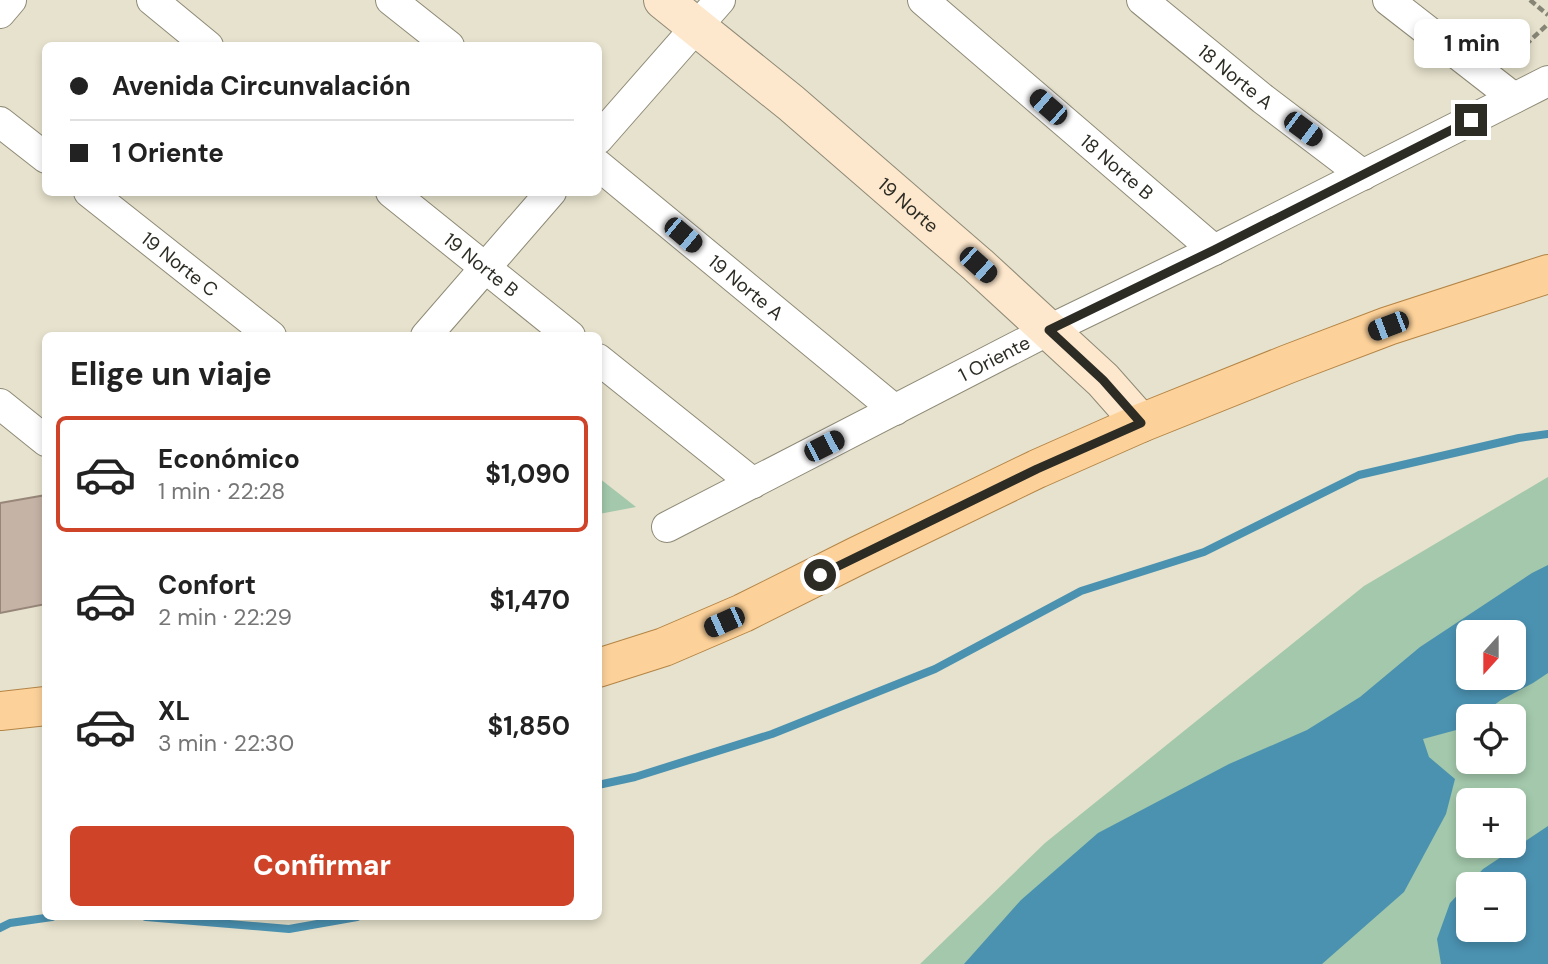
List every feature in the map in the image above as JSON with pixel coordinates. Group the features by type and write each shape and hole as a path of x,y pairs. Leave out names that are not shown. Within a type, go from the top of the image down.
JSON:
{"main road":[{"path":"602,667 664,647 743,613 948,511 1141,423 1388,326 1548,274"},
{"path":"0,711 42,706"}],"street":[{"path":"0,13 11,0"},
{"path":"152,0 203,42"},
{"path":"391,0 444,42"},
{"name":"19 Norte","path":"663,0 708,13 791,103 978,265 1103,380 1141,423"},
{"name":"18 Norte B","path":"923,0 1214,250"},
{"name":"18 Norte A","path":"1142,0 1263,99 1363,175"},
{"path":"1388,0 1514,99"},
{"path":"602,134 708,13"},
{"name":"1 Oriente","path":"667,527 1049,330 1548,81"},
{"path":"0,122 42,155"},
{"name":"19 Norte A","path":"602,168 895,410"},
{"name":"19 Norte C","path":"94,196 266,332"},
{"name":"19 Norte B","path":"396,196 565,332"},
{"path":"429,332 548,196"},
{"path":"602,362 753,483"},
{"path":"0,404 42,438"}],"path":[{"path":"1530,0 1548,15"},
{"path":"1490,79 1548,24"}],"green space":[{"path":"1548,477 1548,964 920,964 1045,843 1364,586"},
{"path":"602,480 636,507 602,513"}],"water":[{"path":"1548,565 1548,673 1533,683 1526,687 1526,620 1461,620"},
{"path":"1456,623 1456,690 1520,690 1496,704 1456,704 1456,730 1423,739 1429,757 1455,779 1446,814 1404,892 1322,964 964,964 1021,900 1098,833 1229,764 1307,730 1360,697 1420,647"},
{"path":"1548,826 1548,964 1441,964 1437,939 1450,903 1456,897 1456,942 1526,942 1526,872 1480,872 1500,858 1526,858 1526,841"}],"building":[{"path":"42,496 42,605 0,613 0,503"}],"waterway":[{"path":"602,784 635,777 772,734 935,669 1081,591 1204,552 1359,475 1519,438 1548,434"},
{"path":"0,928 10,923 42,918"},
{"path":"182,920 289,929 340,920"}],"route":[{"path":"820,575 1037,469 1141,423 1103,380 1049,330 1471,120"}]}
